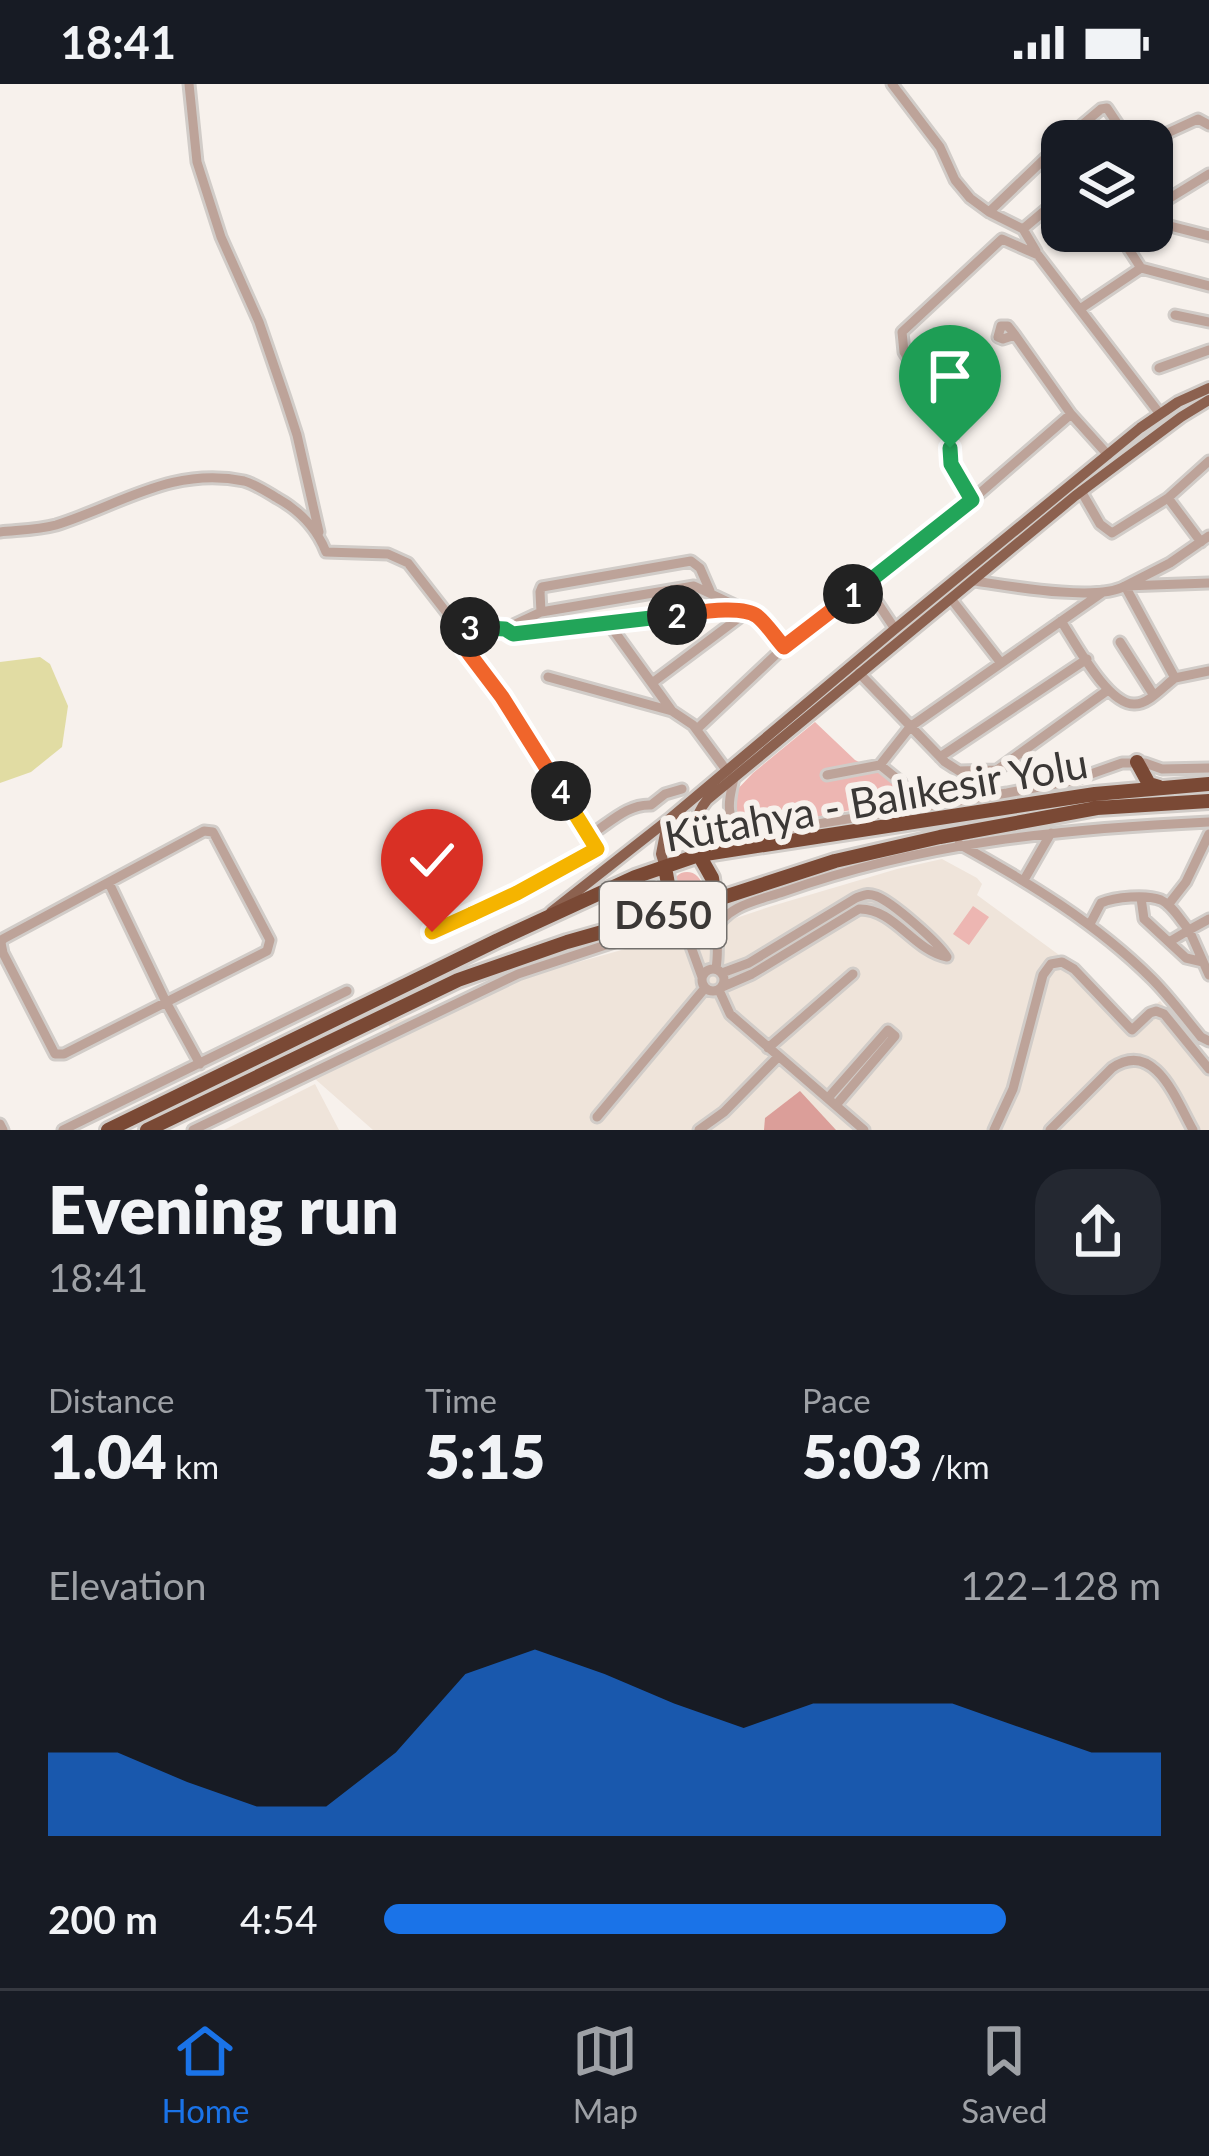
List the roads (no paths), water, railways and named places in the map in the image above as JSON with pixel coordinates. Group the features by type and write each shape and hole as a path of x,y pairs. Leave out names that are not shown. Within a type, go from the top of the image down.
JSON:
{"highway":[{"path":"1137,762 1149,784 1159,787"},
{"name":"Kütahya - Balıkesir Yolu","path":"108,1130 544,918 635,877 699,855 1095,794 1209,784"},
{"name":"Kütahya - Balıkesir Yolu","path":"147,1130 458,980 532,953 678,910 719,907 835,861 1097,808 1209,801"},
{"path":"699,855 712,878 719,907"},
{"path":"665,867 678,910"}],"main road":[{"path":"699,855 698,814 730,774 895,629 1108,455 1160,414 1209,388"},
{"path":"544,918 952,600 1081,491 1208,402"},
{"path":"665,867 662,854 668,820"}],"street":[{"path":"189,84 197,161 221,238 259,322 285,398 326,552 388,554 408,563 458,626 458,639 502,697 597,849 432,932"},
{"path":"892,84 940,147 955,180 988,212 1022,230 1160,414"},
{"path":"1087,120 1107,108 1114,120"},
{"path":"1173,130 1198,118 1209,125"},
{"path":"988,212 1041,161"},
{"path":"1173,196 1209,174"},
{"path":"1022,230 1041,214"},
{"path":"1173,227 1209,236"},
{"path":"972,500 951,464 949,420 904,352 902,332 1002,239 1038,255"},
{"path":"1131,252 1141,268 1208,286 1209,267"},
{"path":"1080,309 1141,268"},
{"path":"1175,315 1209,322"},
{"path":"1016,335 1071,414 1108,455"},
{"path":"1160,368 1209,350"},
{"path":"697,730 784,647 972,500 1071,414"},
{"path":"1081,491 1100,524 1112,533 1168,498 1209,461"},
{"path":"0,532 50,527 184,478 247,481 287,503 319,533"},
{"path":"975,581 1045,591 1114,592 1205,539 1168,498"},
{"path":"541,612 542,586 691,561 700,568 710,591"},
{"path":"1125,586 1209,583"},
{"path":"865,584 895,629"},
{"path":"505,629 541,612 694,586 755,615 784,647"},
{"path":"1125,586 1175,678"},
{"path":"827,775 880,765 910,727 1103,592"},
{"path":"952,600 1001,663"},
{"path":"458,626 505,629 513,634 711,611 748,611"},
{"path":"652,683 748,611"},
{"path":"1061,621 1108,691 1125,703 1144,702 1175,678 1209,671"},
{"path":"609,624 672,711 697,730 730,774 731,814 740,828 756,834 1071,781 1122,763 1162,769 1209,767"},
{"path":"1120,642 1153,694"},
{"path":"940,757 1087,659"},
{"path":"859,673 959,771 998,770 1108,691"},
{"path":"548,677 672,711"},
{"path":"880,765 901,782 906,811"},
{"path":"590,835 628,808 651,805 682,789"},
{"path":"864,1130 730,1013 719,970 719,907 959,844 1051,832 1209,822"},
{"path":"204,831 213,832 271,940 262,955 64,1054 55,1054 1,943 9,933 109,883 204,831"},
{"path":"1024,880 1051,832"},
{"path":"1168,905 1186,882 1209,834"},
{"path":"959,844 1090,925 1153,980 1209,1041"},
{"path":"109,883 200,1064"},
{"path":"597,1117 704,983 706,971 749,964 845,904 868,894 880,897 940,945 947,956 935,955 876,911 859,909 752,974 712,991 704,983 678,910"},
{"path":"1141,898 1144,919 1186,958 1203,962"},
{"path":"1090,925 1106,900 1159,899 1189,930 1209,975"},
{"path":"1169,942 1209,919"},
{"path":"193,1130 518,974 660,927 673,928 690,941"},
{"path":"690,941 716,932"},
{"path":"994,1130 1013,1089 1043,974 1051,964 1062,962 1074,969 1132,1030 1150,1013 1164,1014 1209,1069"},
{"path":"699,1130 724,1112 773,1053 853,974"},
{"path":"63,1130 347,991"},
{"path":"888,1030 895,1036 832,1102 888,1030"},
{"path":"1050,1130 1112,1068 1132,1059 1151,1065 1161,1075 1193,1130"}]}
